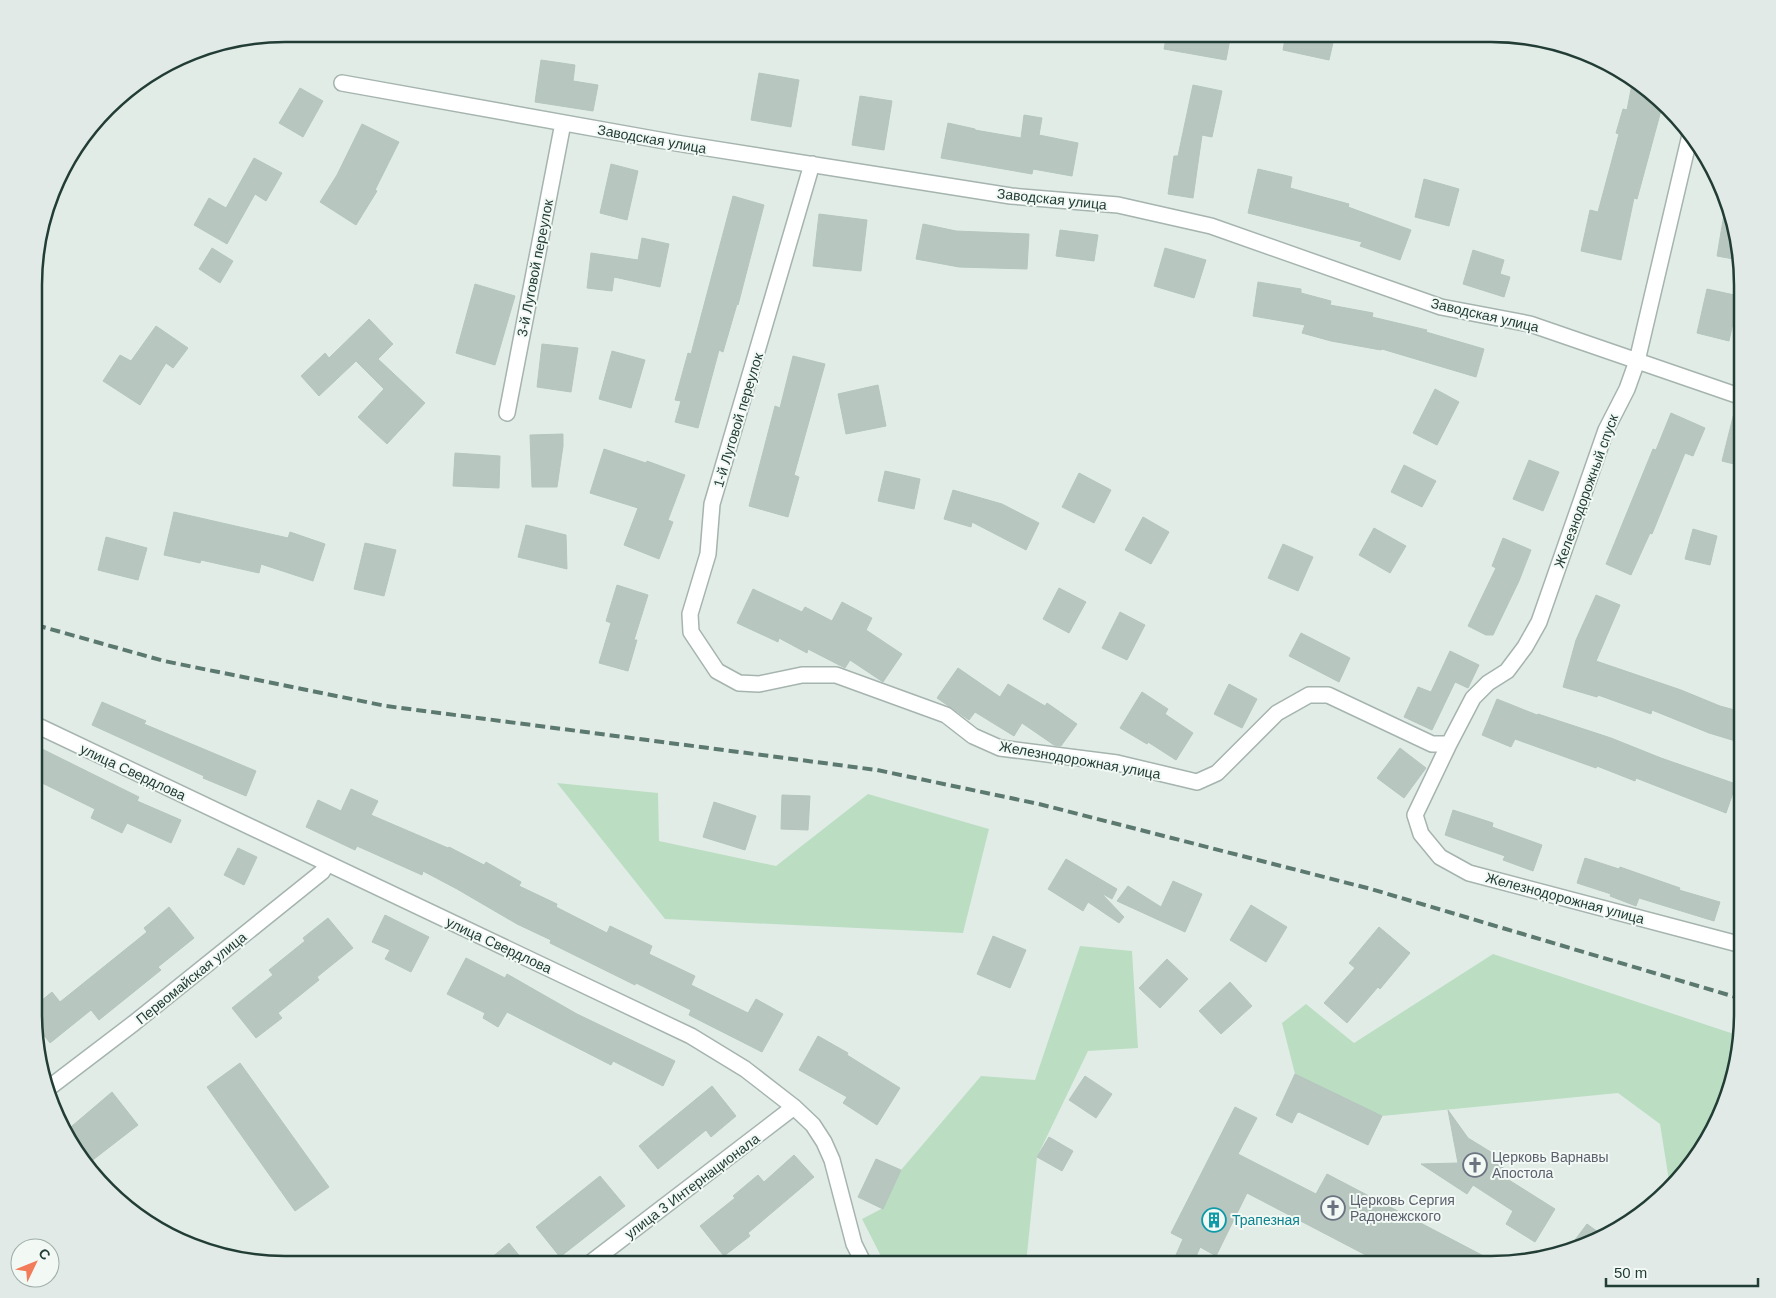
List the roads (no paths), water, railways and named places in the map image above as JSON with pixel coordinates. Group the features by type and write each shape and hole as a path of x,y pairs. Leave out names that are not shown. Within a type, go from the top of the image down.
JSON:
{"street":[{"name":"Заводская улица","path":"342,83 676,144 1011,196 1118,205 1211,226 1441,307 1530,324 1733,394"},
{"name":"3-й Луговой переулок","path":"507,413 563,123"},
{"name":"Железнодорожный спуск","path":"1415,815 1473,698 1488,683 1507,671 1524,648 1539,622 1606,430 1627,389 1637,361 1688,144"},
{"name":"1-й Луговой переулок","path":"717,672 691,632 690,614 708,554 712,504 812,164"},
{"name":"Железнодорожная улица","path":"717,672 738,683 759,684 802,675 836,675 946,715 973,736 1000,748 1117,764 1197,782 1217,773 1277,713 1309,695 1328,695 1432,744 1449,744"},
{"name":"улица Свердлова","path":"42,728 691,1036 745,1069 794,1107 813,1125 824,1142 832,1160 854,1244 860,1256"},
{"name":"Железнодорожная улица","path":"1415,815 1421,834 1440,857 1469,873 1733,943"},
{"name":"Первомайская улица","path":"53,1085 134,1023 322,872 327,864"},
{"name":"улица 3 Интернационала","path":"599,1256 794,1107"}],"railway":[{"path":"42,627 164,661 386,706 877,770 1039,804 1371,889 1733,996"}],"place":[{"name":"Церковь Варнавы Апостола","path":"1475,1165"},
{"name":"Церковь Сергия Радонежского","path":"1333,1208"},
{"name":"Трапезная","path":"1214,1220"}]}
